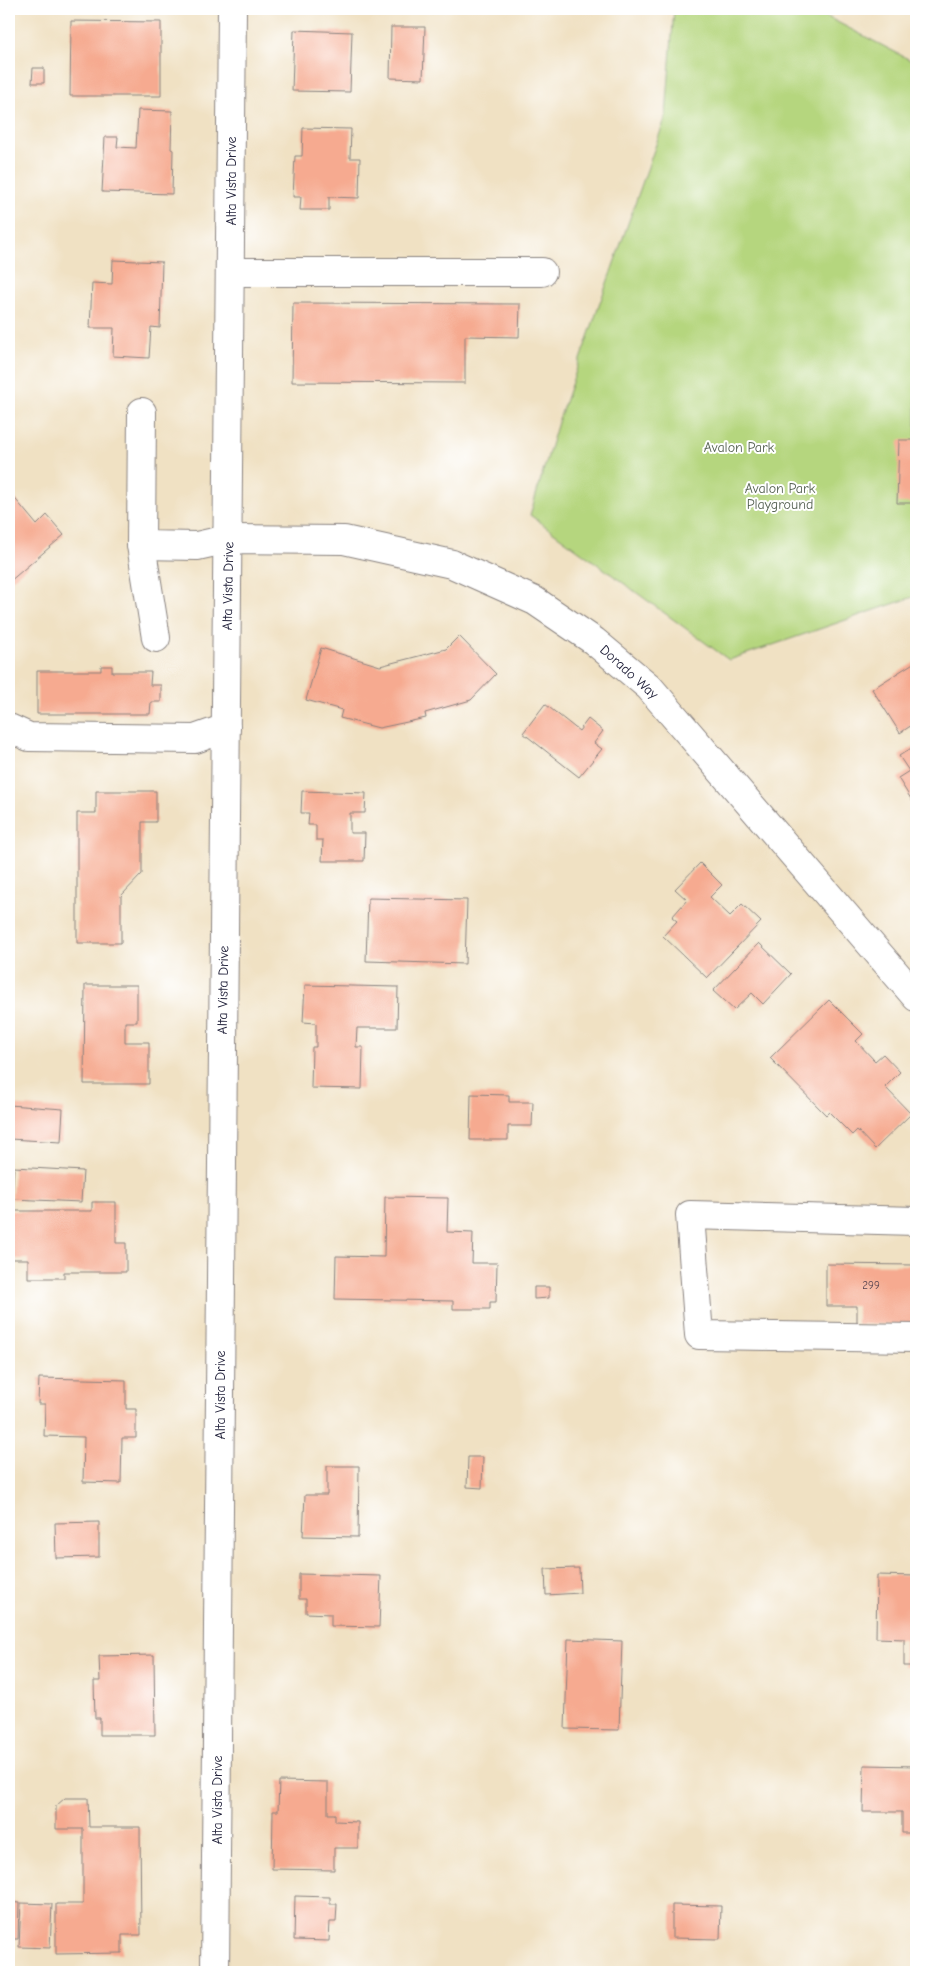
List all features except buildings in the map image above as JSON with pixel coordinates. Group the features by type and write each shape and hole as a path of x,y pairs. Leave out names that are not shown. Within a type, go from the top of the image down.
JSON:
{"street":[{"name":"Alta Vista Drive","path":"215,1972 232,9"},
{"path":"230,272 542,272"},
{"path":"142,412 141,545 156,638"},
{"name":"Dorado Way","path":"141,545 197,546 228,539 344,540 452,564 535,601 594,641 649,687 916,997"},
{"path":"9,728 29,737 195,739 226,728"},
{"path":"916,1222 690,1215 699,1335 916,1338"}],"green space":[{"name":"Avalon Park","path":"674,9 812,9 916,63 916,596 729,660 530,515 559,419 666,116"}],"park label":[{"name":"Avalon Park Playground","path":"780,496"}]}
